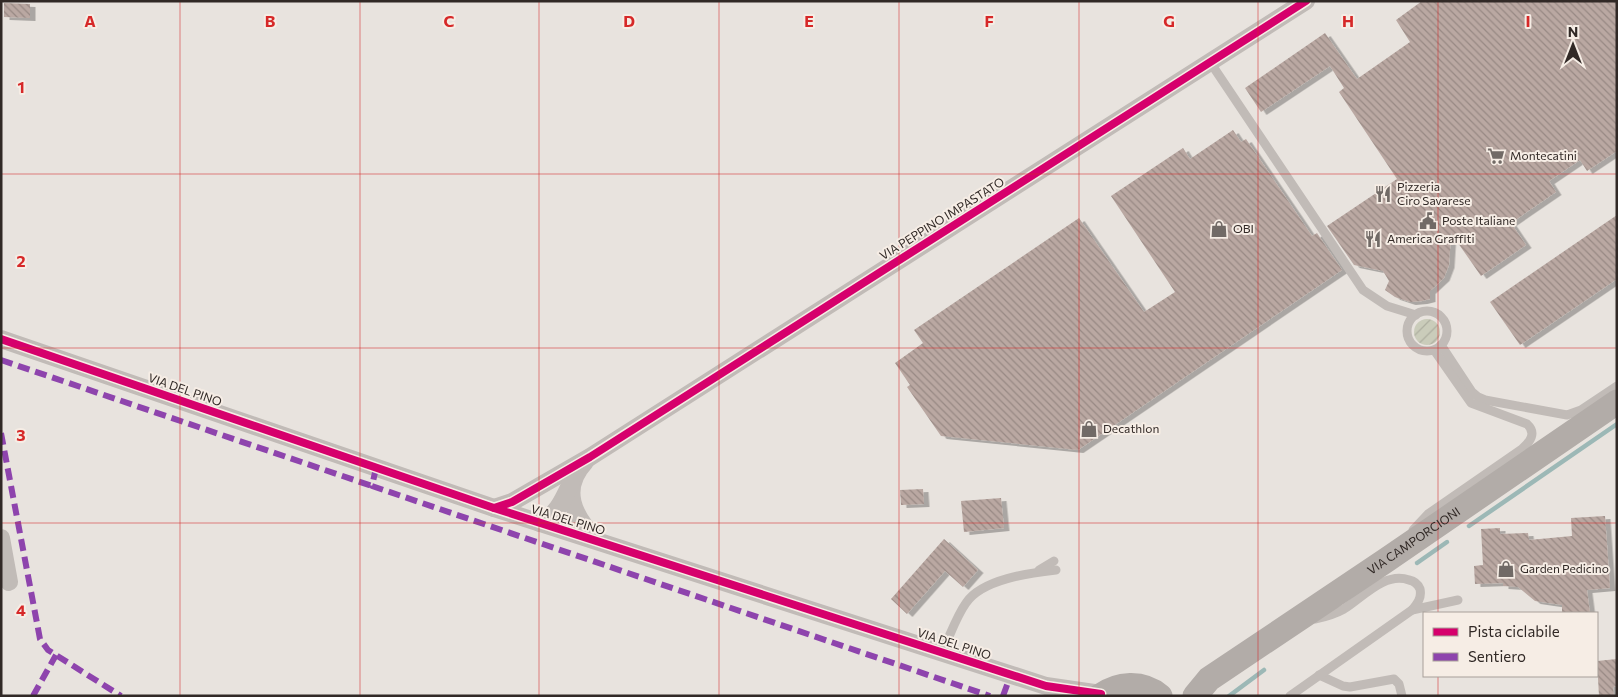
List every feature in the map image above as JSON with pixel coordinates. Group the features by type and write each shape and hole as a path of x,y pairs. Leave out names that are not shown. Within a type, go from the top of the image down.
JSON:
{"main road":[{"name":"VIA CAMPORCIONI","path":"1158,694 1202,687 1288,626 1617,402"},
{"path":"1100,695 1119,686 1128,685 1148,688 1158,694"}],"street":[{"name":"VIA PEPPINO IMPASTATO","path":"494,508 503,506 535,489 590,457 1306,1"},
{"name":"VIA DEL PINO","path":"1,339 494,508 942,652 1051,691 1100,695"},
{"path":"535,489 531,506 538,522 549,518 558,508 580,467 590,457"},
{"path":"573,480 572,496 575,511 584,527 598,541"},
{"path":"1,538 9,582"}],"lane":[{"path":"1210,62 1363,290 1387,306 1416,315 1432,312 1440,316 1447,332 1438,347 1420,350 1409,341 1408,327 1416,315"},
{"path":"1438,347 1472,392 1485,400 1568,415 1581,410 1617,386"},
{"path":"1385,560 1424,518 1522,449 1532,436 1531,429 1527,424 1471,404 1438,347"},
{"path":"942,652 966,602 974,594 992,584 1055,565"},
{"path":"1288,626 1335,613 1378,585 1397,578 1411,580 1419,587 1421,596 1412,610 1290,696"},
{"path":"1412,610 1458,600"},
{"path":"1319,676 1350,687 1394,679 1398,682 1402,696"}],"green space":[{"path":"1427,319 1436,323 1440,332 1436,341 1427,345 1418,341 1414,332 1418,323"}],"building":[{"name":"Montecatini","path":"1422,1 1617,1 1617,151 1587,171 1580,160 1549,181 1556,192 1511,223 1526,245 1481,276 1451,233 1449,265 1444,278 1430,291 1430,299 1410,302 1395,297 1385,290 1389,281 1383,271 1354,265 1327,226 1397,179 1339,92 1344,88 1330,66 1261,112 1245,88 1325,33 1357,79 1410,42 1396,20"},
{"path":"4,3 30,4 30,18 4,17"},
{"path":"1233,130 1241,142 1246,139 1312,236 1317,233 1342,270 1078,450 941,436 907,387 910,385 895,363 923,343 914,330 1079,218 1144,312 1175,292 1111,196 1183,148 1190,159"},
{"path":"1617,215 1617,279 1520,345 1490,302"},
{"path":"923,489 924,504 901,505 900,490"},
{"path":"1001,498 1004,528 964,532 961,501"},
{"path":"1605,516 1610,588 1587,590 1590,612 1562,612 1562,605 1535,601 1518,587 1503,586 1503,583 1475,584 1474,566 1483,565 1481,529 1500,528 1500,534 1528,533 1529,540 1572,536 1571,518"},
{"path":"944,539 978,570 963,587 945,571 907,614 891,599"},
{"path":"1617,659 1617,686 1613,687 1614,696 1599,696 1598,661"}],"waterway":[{"path":"1469,526 1617,424"},
{"path":"1417,563 1447,542"},
{"path":"1229,696 1264,670"}],"marked path":[{"path":"1,360 372,486"},
{"path":"1,433 40,639 48,650 121,696"},
{"path":"376,468 372,486 990,696"},
{"path":"33,696 56,655"},
{"path":"1003,696 1011,674"}],"cycle path":[{"path":"494,508 512,502 590,457 1306,1"},
{"path":"1,339 494,508 1046,686 1101,694"}],"place":[{"name":"Montecatini","path":"1496,156"},
{"name":"Pizzeria Ciro Savarese","path":"1383,194"},
{"name":"Poste Italiane","path":"1428,221"},
{"name":"OBI","path":"1219,229"},
{"name":"America Graffiti","path":"1373,239"},
{"name":"Decathlon","path":"1089,429"},
{"name":"Garden Pedicino","path":"1506,569"}]}
